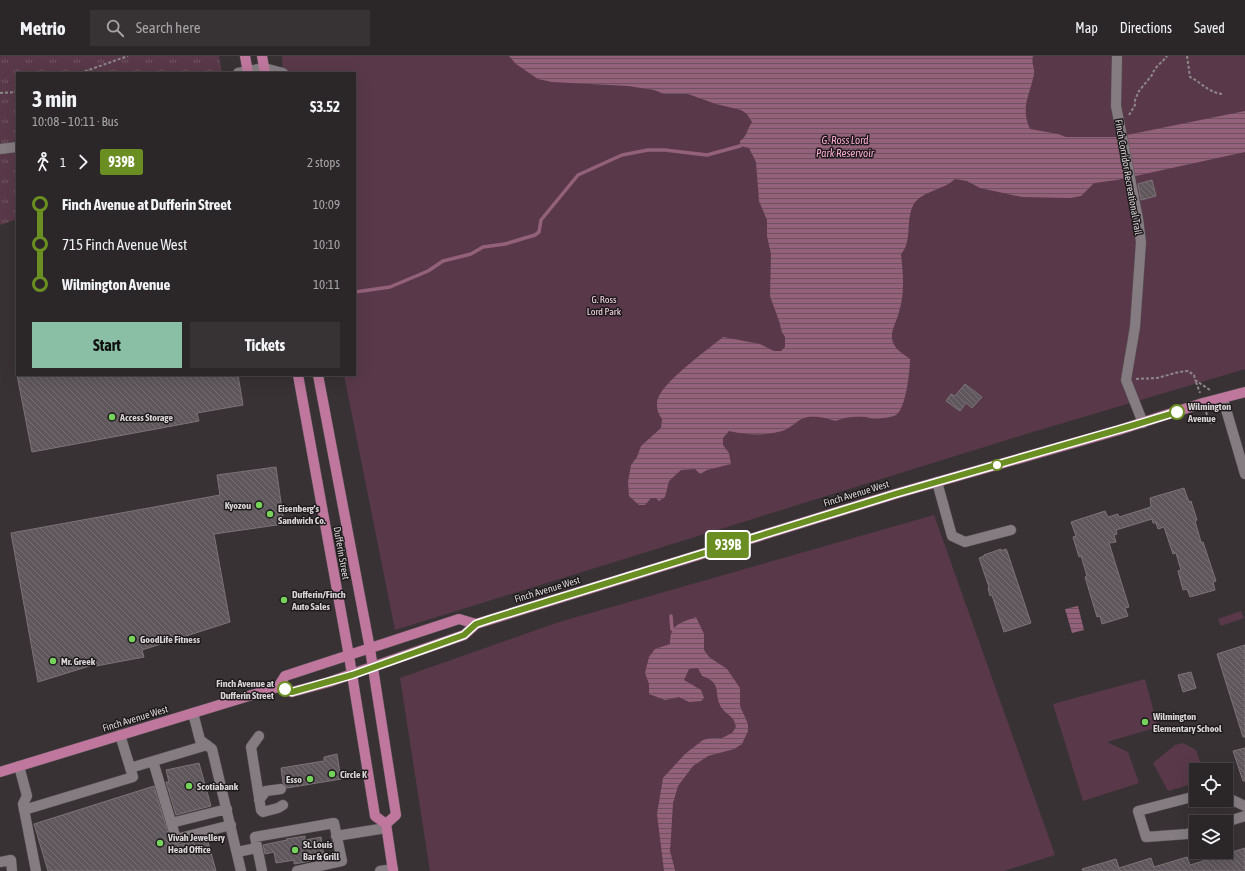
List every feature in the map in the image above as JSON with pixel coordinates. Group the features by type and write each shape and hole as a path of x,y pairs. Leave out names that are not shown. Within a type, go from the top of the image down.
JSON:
{"main road":[{"path":"245,56 245,72"},
{"path":"262,56 264,71"},
{"name":"Dufferin Street","path":"298,376 349,656 375,816 386,826 396,815 370,649 318,376"},
{"name":"Finch Avenue West","path":"0,772 278,687 292,692 352,675 464,635 476,624 895,494 1143,423 1203,403 1245,392"},
{"name":"Finch Avenue West","path":"278,687 286,676 459,619 476,624"},
{"path":"386,826 393,870"}],"street":[{"name":"Finch Corridor Recreational Trail","path":"1117,56 1116,88 1118,117 1138,219 1141,242 1135,327 1126,380"},
{"path":"245,72 264,71"},
{"path":"0,149 16,147"},
{"path":"1126,380 1143,423"},
{"path":"1223,399 1245,474"},
{"path":"937,482 952,536 965,542 1011,530"},
{"path":"193,713 200,740 212,749 241,871"},
{"path":"24,810 133,777 120,735"},
{"path":"259,736 251,747 261,810 263,812 283,805"},
{"path":"130,768 207,745"},
{"path":"153,761 176,839 231,825"},
{"path":"19,766 27,796 23,804 36,871"},
{"path":"259,800 266,791 281,789"},
{"path":"1189,798 1138,812 1146,837 1189,834"},
{"path":"1233,800 1245,806"},
{"path":"171,823 227,809"},
{"path":"1233,820 1245,816"},
{"path":"262,871 255,837 334,823 342,861 296,871"},
{"path":"336,836 386,826"},
{"path":"237,852 257,848"},
{"path":"0,862 11,860 12,871"},
{"path":"380,871 393,870"}],"path":[{"path":"83,72 128,56"},
{"path":"1118,117 1128,116 1135,105 1135,100 1139,91 1160,62 1165,60 1167,56"},
{"path":"1187,56 1190,77 1215,93 1222,94"},
{"path":"0,93 16,92"},
{"path":"1126,380 1157,378 1188,371 1194,375 1195,380 1223,399"}],"green space":[{"path":"0,56 219,56 222,72 16,72 16,219 0,225"},
{"name":"G. Ross Lord Park","path":"282,56 1245,56 1245,369 1026,434 395,630 344,376 356,376 356,72 283,72"},
{"path":"934,515 1055,855 1004,871 430,871 400,678 559,622"},
{"path":"1241,611 1244,618 1221,626 1218,619"},
{"path":"1145,679 1158,727 1107,742 1128,752 1139,783 1083,801 1053,704"},
{"path":"1183,743 1196,750 1201,763 1189,763 1189,785 1168,791 1153,763 1175,745"}],"water":[{"name":"G. Ross Lord Park Reservoir","path":"509,56 1033,56 1032,61 1034,74 1026,107 1027,121 1030,129 1066,137 1117,137 1245,111 1245,152 1117,180 1094,183 1081,196 1070,198 1022,197 980,188 967,181 955,179 925,195 915,202 912,208 909,220 907,244 901,254 903,290 901,305 892,332 892,339 896,348 910,359 905,398 896,415 876,419 853,417 835,421 820,417 807,417 801,419 785,430 769,434 749,434 729,431 723,438 723,445 729,453 731,464 707,470 700,474 695,469 681,470 669,481 665,497 659,501 656,498 651,498 645,505 639,505 629,496 628,482 631,465 637,457 641,446 661,428 662,419 658,411 657,402 659,396 671,381 688,365 723,337 760,344 774,351 781,351 785,347 785,337 770,296 771,254 767,236 767,220 759,201 756,162 749,148 740,146 740,141 746,135 752,122 747,114 741,110 716,104 688,94 664,94 654,90 628,86 552,82 538,79 516,64"},
{"path":"1078,606 1084,630 1072,633 1065,609"},
{"path":"696,617 704,634 704,650 709,657 727,669 740,688 740,706 748,724 748,731 742,744 734,749 708,756 693,766 678,786 673,803 670,851 675,871 664,871 657,814 663,778 685,754 703,740 710,738 722,738 732,733 736,727 734,720 721,707 715,685 709,679 702,676 698,668 689,669 684,680 701,690 704,698 701,701 689,702 679,697 665,700 649,694 649,684 645,673 649,657 655,649 670,644 670,637 677,625"}],"building":[{"path":"1152,180 1156,196 1141,200 1138,184"},
{"name":"Access Storage","path":"17,376 238,376 243,405 197,413 199,421 32,452"},
{"path":"965,384 982,397 972,408 966,403 960,411 946,401 951,394 955,396"},
{"path":"276,467 284,524 214,534 230,622 142,650 144,657 96,666 96,664 38,682 11,533 220,495 217,475"},
{"path":"1184,488 1189,502 1191,501 1197,520 1195,521 1201,542 1203,542 1216,581 1213,582 1215,590 1190,597 1187,589 1183,590 1178,571 1181,570 1176,553 1173,554 1164,527 1158,529 1156,523 1153,523 1152,519 1116,530 1117,534 1114,535 1116,542 1109,543 1129,607 1125,608 1128,616 1102,624 1100,616 1097,617 1085,577 1087,576 1081,556 1079,557 1073,537 1076,536 1071,522 1105,511 1108,517 1118,514 1119,517 1151,507 1150,498"},
{"path":"1001,549 1001,551 1006,549 1007,551 1031,623 1004,632 992,595 990,596 989,587 979,558"},
{"path":"1245,645 1245,737 1243,737 1217,654"},
{"path":"1191,672 1196,688 1183,692 1178,675"},
{"path":"1245,748 1245,781 1243,781 1233,751"},
{"path":"337,754 341,779 287,788 283,783 281,768 324,761 324,757"},
{"path":"199,763 211,806 176,815 166,782 169,782 166,770"},
{"path":"154,786 171,843 178,845 207,838 216,871 48,871 34,824"},
{"path":"305,836 305,840 321,837 324,856 311,858 311,861 294,864 294,860 276,863 274,852 265,854 263,845"},
{"path":"1245,848 1245,871 1083,871 1082,869 1116,859 1119,868 1151,858 1154,867 1187,857 1190,865 1209,859 1233,859 1233,852"}],"waterway":[{"path":"356,292 390,287 428,271 443,261 471,254 483,247 505,244 535,235 539,232 541,220 578,175 622,155 648,150 665,150 707,155 740,146"},
{"path":"671,616 672,629 675,631"}],"bus line":[{"name":"939B","path":"285,689 292,692 352,675 464,635 476,624 491,619 895,494 1177,412"}],"place":[{"name":"Wilmington Avenue","path":"1177,412"},
{"name":"Access Storage","path":"112,417"},
{"name":"Kyozou","path":"259,505"},
{"name":"Eisenberg’s Sandwich Co.","path":"270,514"},
{"name":"Dufferin/Finch Auto Sales","path":"284,600"},
{"name":"GoodLife Fitness","path":"132,639"},
{"name":"Mr. Greek","path":"53,661"},
{"name":"Finch Avenue at Dufferin Street","path":"285,689"},
{"name":"Wilmington Elementary School","path":"1145,722"},
{"name":"Circle K","path":"332,774"},
{"name":"Esso","path":"310,779"},
{"name":"Scotiabank","path":"189,786"},
{"name":"Vivah Jewellery Head Office","path":"160,843"},
{"name":"St. Louis Bar & Grill","path":"295,850"}]}
